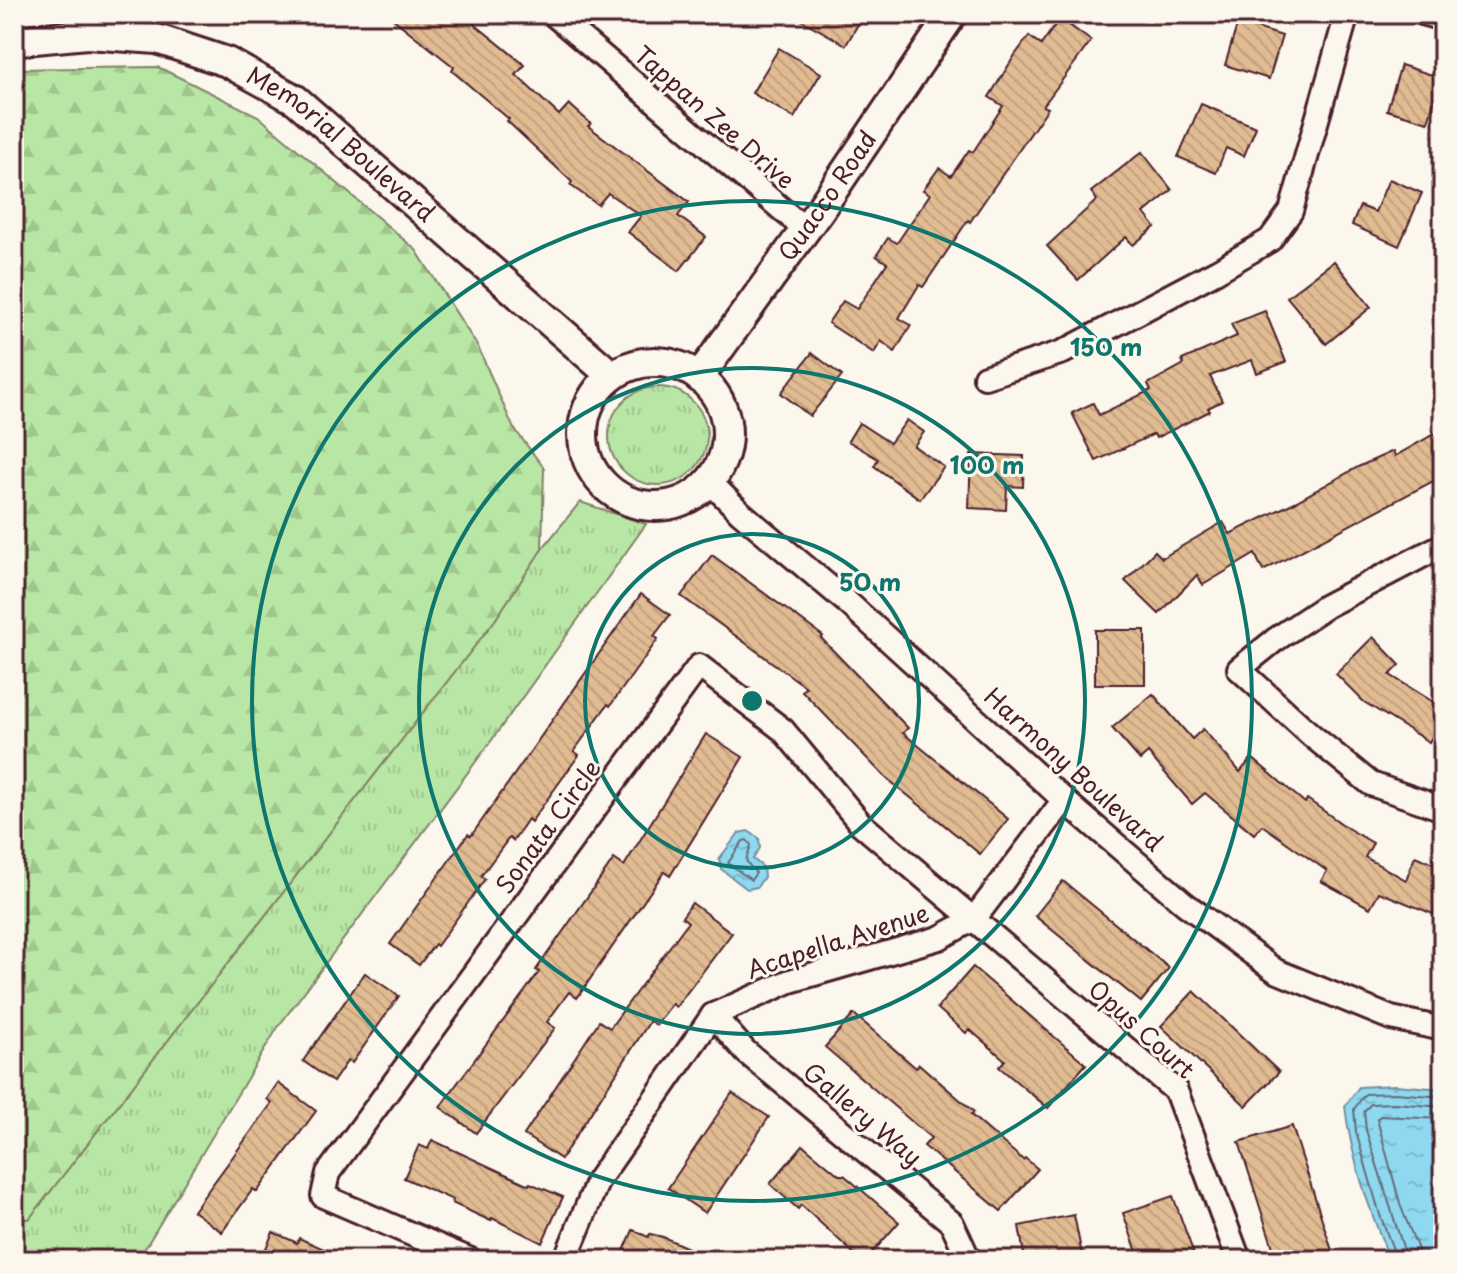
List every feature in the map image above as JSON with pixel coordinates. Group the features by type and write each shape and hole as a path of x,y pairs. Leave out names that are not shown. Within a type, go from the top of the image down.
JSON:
{"street":[{"name":"Tappan Zee Drive","path":"553,14 806,230"},
{"name":"Quacco Road","path":"699,377 806,230 952,14"},
{"path":"985,377 1063,352 1270,240 1291,211 1347,14"},
{"path":"1425,14 1443,19"},
{"name":"Memorial Boulevard","path":"14,41 87,34 157,39 227,62 296,100 612,376"},
{"path":"656,362 678,366 699,377 715,394 725,415 728,439 722,462 710,482 691,497 668,505 644,506 621,498 602,483 589,463 583,439 585,415 596,393 612,376 633,366 656,362"},
{"name":"Harmony Boulevard","path":"710,482 1064,800 1185,904 1276,971 1391,1018 1443,1029"},
{"path":"1443,545 1326,606 1239,669 1311,735 1371,784 1443,809"},
{"name":"Sonata Circle","path":"471,1260 323,1196 328,1173 699,666 783,730 861,824 974,919"},
{"name":"Acapella Avenue","path":"713,1015 790,981 939,938 974,919 1064,800"},
{"name":"Opus Court","path":"974,919 1176,1091 1239,1260"},
{"path":"565,1260 598,1180 713,1015"},
{"name":"Gallery Way","path":"713,1015 746,1052 952,1223 969,1260"}],"green space":[{"path":"158,67 258,116 416,250 478,347 513,427 544,468 542,549 495,620 29,1219 14,1219 14,69"},
{"path":"658,387 677,390 693,401 704,417 707,436 704,455 693,471 677,482 658,485 639,482 623,471 612,455 609,436 612,417 623,401 639,390"},
{"path":"580,502 646,524 489,744 278,1027 138,1260 38,1260 14,1250 14,1219 29,1219 495,620 542,549"}],"water":[{"path":"748,831 759,838 760,848 753,859 763,867 764,877 757,887 747,889 721,869 719,859 739,833"},
{"path":"1395,1085 1443,1089 1443,1260 1390,1260 1357,1165 1345,1106 1359,1087"}],"building":[{"path":"387,14 462,14 525,65 516,75 559,115 569,104 591,124 588,126 689,202 678,216 706,237 679,271 628,232 641,216 608,193 598,205 570,185 572,182 507,121 509,119 452,71 454,67"},
{"path":"791,14 864,14 846,45"},
{"path":"1060,18 1091,41 1043,106 1048,108 970,222 968,220 923,287 919,285 899,318 911,325 895,352 881,341 874,353 828,323 843,301 857,309 887,263 876,256 888,238 897,243 930,194 923,190 939,168 951,176 969,150 973,152 1003,106 989,97 1015,55 1029,36 1041,45"},
{"path":"1238,22 1282,36 1269,79 1225,65"},
{"path":"779,48 821,73 794,118 752,93"},
{"path":"1401,65 1441,78 1428,122 1387,110"},
{"path":"1201,104 1256,127 1244,156 1226,148 1216,173 1178,157"},
{"path":"1142,152 1172,190 1144,213 1155,227 1133,245 1126,237 1078,280 1047,246 1097,200 1091,192"},
{"path":"1389,179 1422,193 1399,246 1352,225 1360,206 1375,212"},
{"path":"1334,261 1371,307 1326,344 1287,297"},
{"path":"1265,311 1286,362 1257,373 1252,360 1210,376 1222,401 1208,408 1210,411 1156,438 1154,434 1096,461 1072,413 1093,403 1099,415 1151,390 1148,384 1184,364 1182,360 1237,336 1231,324"},
{"path":"812,353 842,376 810,416 781,393"},
{"path":"907,420 924,432 914,446 944,467 920,499 874,466 878,459 848,441 859,423 890,443"},
{"path":"1443,429 1443,476 1263,571 1255,554 1203,585 1197,575 1159,614 1125,581 1155,551 1162,558 1223,522 1230,534 1358,467 1393,451 1395,456"},
{"path":"971,454 1024,456 1023,487 1007,486 1006,510 969,508"},
{"path":"712,555 823,636 821,638 908,728 903,733 1008,819 980,854 884,776 802,691 806,687 681,596"},
{"path":"641,594 670,615 654,636 658,639 574,751 579,755 531,822 528,819 513,841 509,838 481,876 485,879 437,946 435,944 419,965 390,944 468,834 471,836"},
{"path":"1095,630 1145,630 1145,684 1095,684"},
{"path":"1373,637 1400,665 1390,675 1443,708 1443,719 1429,742 1364,702 1336,674"},
{"path":"1153,694 1192,739 1203,729 1240,772 1252,758 1305,803 1307,799 1373,843 1365,857 1406,880 1415,856 1443,867 1443,891 1433,914 1379,892 1370,908 1321,881 1327,871 1262,825 1254,834 1205,793 1192,804 1148,753 1140,760 1112,728"},
{"path":"706,734 743,757 670,876 664,872 577,998 569,992 547,1022 555,1028 476,1133 440,1107 539,972 536,970 614,859 624,866"},
{"path":"1063,881 1169,968 1141,1002 1035,916"},
{"path":"692,903 732,933 676,1007 672,1004 656,1025 650,1021 561,1159 524,1135 599,1021 610,1028 688,922 682,917"},
{"path":"973,967 1086,1064 1048,1108 999,1067 1005,1060 969,1029 966,1033 937,1008"},
{"path":"365,973 399,996 352,1063 348,1060 333,1082 303,1061"},
{"path":"1194,991 1279,1072 1246,1106 1161,1026"},
{"path":"854,1014 916,1068 919,1064 974,1112 971,1115 1023,1160 1025,1158 1038,1169 1001,1211 924,1146 931,1138 825,1047"},
{"path":"278,1083 316,1111 257,1192 253,1189 222,1232 193,1211 272,1103 267,1099"},
{"path":"732,1093 769,1117 705,1213 668,1188"},
{"path":"1292,1126 1335,1260 1277,1260 1239,1142"},
{"path":"432,1140 529,1185 563,1197 542,1243 404,1178 419,1145 428,1149"},
{"path":"803,1145 899,1222 866,1260 861,1260 801,1205 798,1209 770,1184"},
{"path":"1173,1196 1196,1260 1140,1260 1123,1213"},
{"path":"1074,1215 1083,1260 1025,1260 1019,1226"},
{"path":"633,1230 648,1237 650,1234 663,1237 716,1260 620,1260"},
{"path":"273,1232 297,1243 299,1238 349,1260 261,1260"}]}
